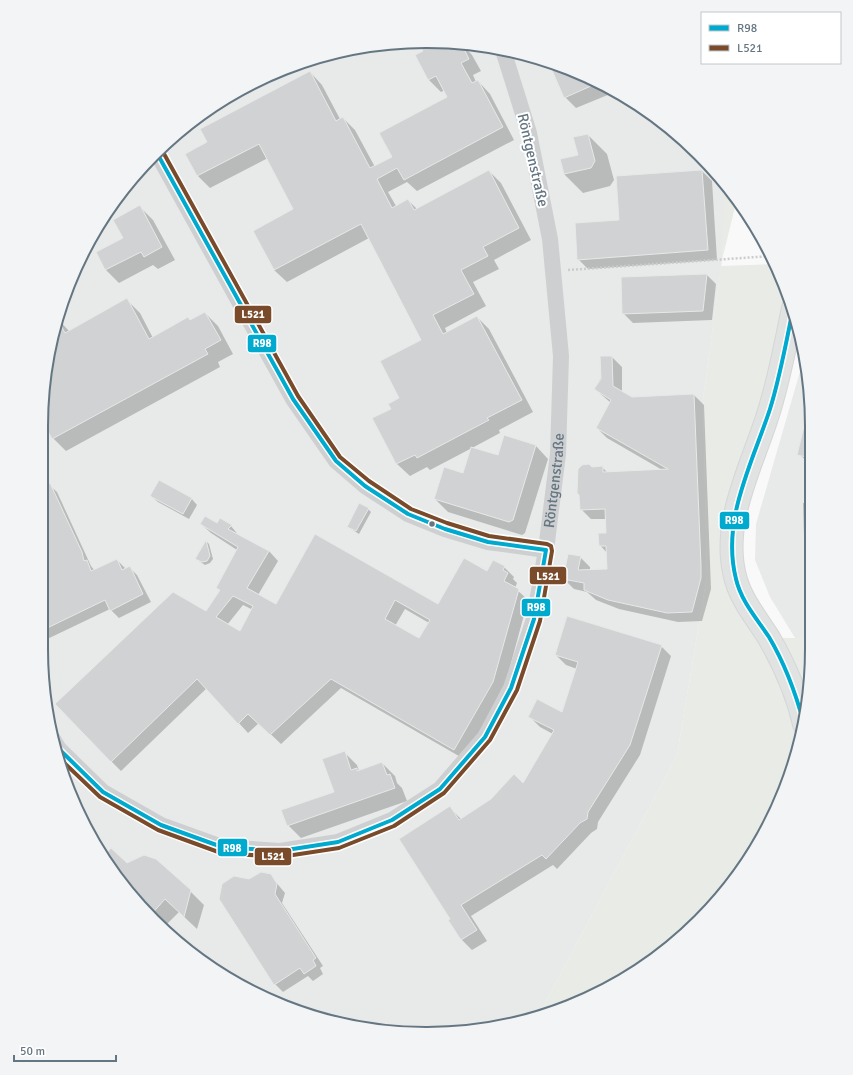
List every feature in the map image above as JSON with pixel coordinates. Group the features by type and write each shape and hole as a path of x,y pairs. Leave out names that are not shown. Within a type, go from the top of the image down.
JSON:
{"street":[{"name":"Röntgenstraße","path":"63,753 103,792 162,824 222,847 280,851 338,842 392,820 440,789 485,737 511,688 534,619 546,550 558,454 562,356 550,239 529,133 504,56"},
{"path":"160,158 293,398 336,461 365,486 408,514 488,542 546,550"},
{"path":"790,322 777,382 734,521 732,543 733,566 740,591 787,671 800,708"}],"path":[{"path":"553,270 765,256"}],"shaded area":[{"path":"426,48 476,51 500,55 548,68 594,87 616,99 657,126 676,142 694,159 726,194 722,260 703,399 707,576 677,755 542,1009 500,1020 451,1026 402,1026 353,1020 305,1007 259,988 216,963 196,949 159,916 126,879 99,838 77,793 61,746 51,698 48,648 48,426 51,377 55,353 68,305 87,259 99,237 126,196 142,177 177,142 196,126 237,99 259,87 305,68 329,61 377,51 402,49"},
{"path":"725,193 735,207 722,260"},
{"path":"768,264 786,308 780,341 723,542 768,638 805,638 802,698 798,722 785,770 766,816 741,859 711,898 676,933 637,963 594,988 542,1009 677,755 707,576 703,399 721,266"},
{"path":"801,369 805,426 805,638 795,638 770,597 755,560 756,524"}],"building":[{"path":"422,48 465,50 469,59 461,63 472,83 478,80 503,127 404,180 397,168 377,179 392,208 408,199 414,210 489,170 519,228 483,247 488,256 461,270 474,294 433,315 443,334 477,316 522,400 487,418 489,420 417,458 415,455 396,464 372,418 391,409 388,404 399,398 380,361 421,340 361,224 274,270 253,231 293,209 259,144 197,176 185,154 207,142 200,129 310,71 336,121 343,117 370,168 392,157 379,133 447,97 436,76 428,80 415,55 423,51"},
{"path":"552,69 591,86 564,98"},
{"path":"588,134 595,161 591,168 564,174 560,159 578,155 573,137"},
{"path":"702,170 708,250 577,260 575,223 619,220 616,176"},
{"path":"140,205 162,247 144,257 141,252 105,270 96,252 123,238 113,220"},
{"path":"707,274 703,311 622,314 621,277"},
{"path":"127,298 149,339 188,317 190,320 205,312 221,340 205,349 208,354 52,439 48,431 51,377 62,327 65,333"},
{"path":"600,356 612,356 613,386 632,397 694,394 701,578 692,612 667,613 608,600 584,590 584,583 563,579 568,554 581,556 578,570 607,569 606,546 599,546 598,533 606,533 605,509 580,510 579,495 577,493 578,469 582,465 589,464 592,467 603,466 603,472 668,469 596,428 611,400 594,389 601,379"},
{"path":"805,423 805,457 797,455"},
{"path":"504,435 536,445 513,520 509,522 434,499 444,467 463,473 471,447 498,455"},
{"path":"159,480 192,498 183,514 150,496"},
{"path":"50,483 82,552 84,561 87,560 91,571 117,559 122,570 130,566 143,594 110,611 105,600 48,628 48,484"},
{"path":"359,503 369,508 356,531 347,527"},
{"path":"205,516 217,523 220,518 232,525 228,529 269,551 247,588 276,604 315,534 438,604 464,558 487,571 493,560 505,566 503,570 508,573 504,581 519,589 493,682 454,750 331,679 270,735 248,714 238,724 197,679 111,762 55,704 173,592 206,611 220,590 216,588 238,547 200,524","holes":["233,596 253,606 240,631 216,617","395,600 430,620 419,638 385,619"]},
{"path":"206,540 210,556 207,561 202,562 195,559"},
{"path":"567,616 662,645 630,745 588,812 587,819 580,823 546,859 542,855 461,905 477,930 461,940 448,920 450,919 399,839 450,806 459,820 491,799 514,774 523,783 554,730 528,717 537,699 562,712 578,662 555,655"},
{"path":"345,751 351,770 357,768 357,771 382,762 387,775 390,774 395,788 287,826 281,810 334,792 322,759"},
{"path":"111,848 127,863 144,855 156,859 191,890 184,917 165,899 154,911 126,879 108,852"},
{"path":"261,872 271,874 277,884 275,894 316,958 313,960 316,966 304,974 300,968 274,985 219,899 222,884 234,876 249,879"}],"transit line":[{"name":"L521","path":"67,765 100,797 158,830 221,853 280,857 339,848 394,826 444,793 490,740 517,690 540,621 552,551 551,546 547,544 489,536 447,523 411,509 369,481 340,457 298,396 164,154"},
{"name":"R98","path":"63,753 103,792 161,825 222,847 280,851 338,842 392,820 440,789 485,737 511,688 534,619 546,550 488,542 445,529 408,514 365,486 336,461 293,399 160,158"},
{"name":"R98","path":"790,323 774,397 747,471 735,514 732,535 732,557 738,587 750,610 769,637 785,668 794,690 800,711"}]}
